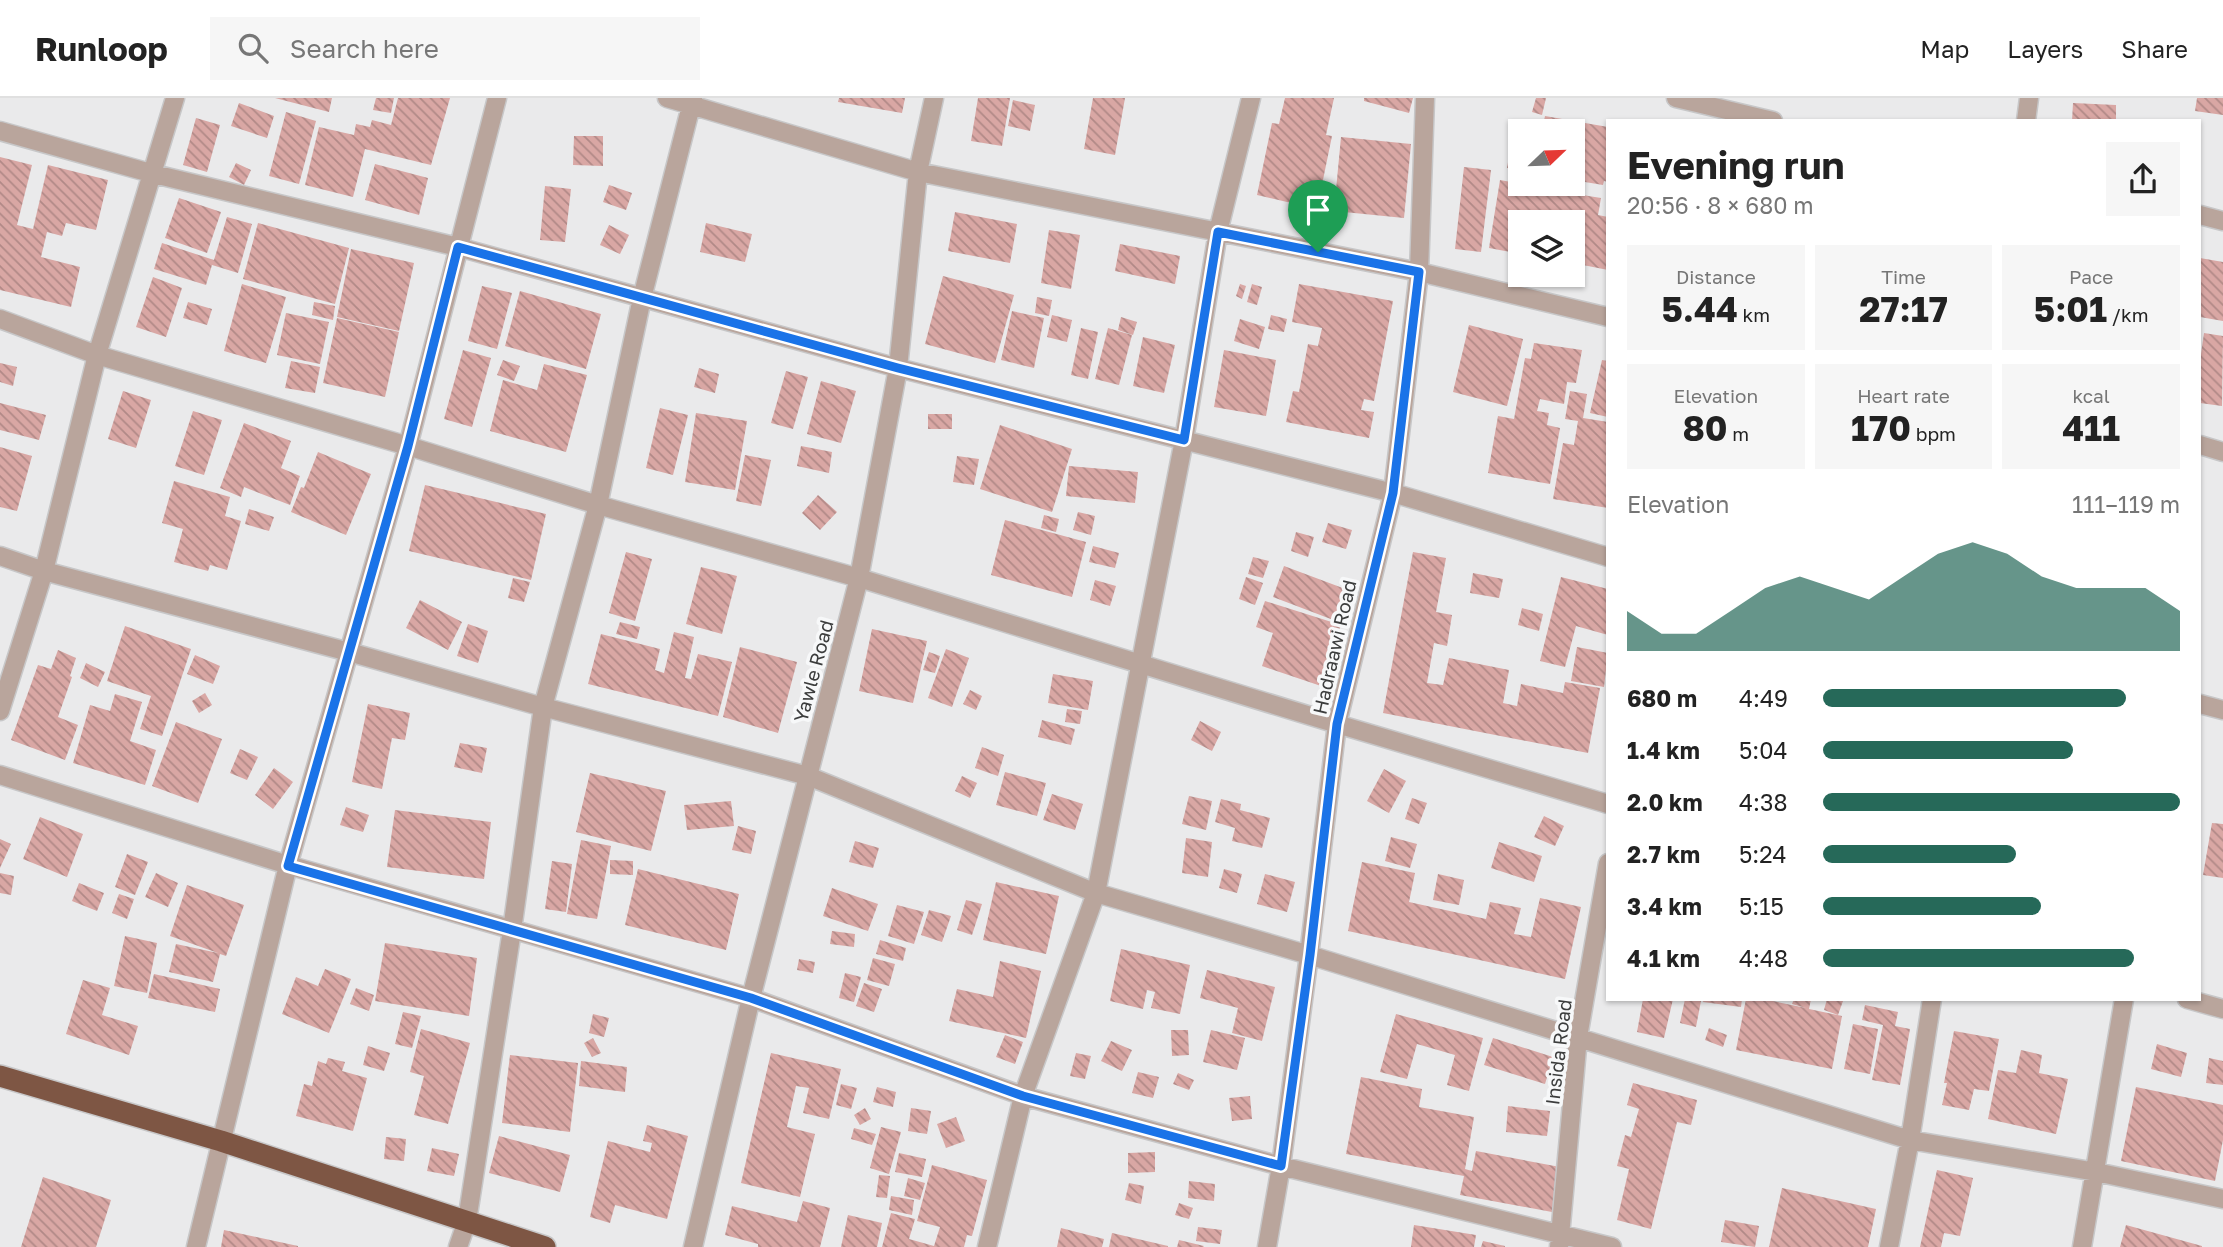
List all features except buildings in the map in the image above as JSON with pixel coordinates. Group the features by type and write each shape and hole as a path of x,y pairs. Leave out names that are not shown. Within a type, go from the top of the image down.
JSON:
{"highway":[{"path":"0,1076 221,1141 545,1247"}],"street":[{"path":"0,711 44,571 97,355 175,98"},
{"path":"196,1247 288,866 408,446 497,98"},
{"path":"667,98 693,102 918,172 1419,272 1606,317"},
{"name":"Yawle Road","path":"693,1247 751,998 859,578 898,368 918,172 934,98"},
{"path":"987,1247 1023,1096 1096,893 1184,440 1218,232 1251,98"},
{"name":"Hadraawi Road","path":"1267,1247 1310,955 1337,724 1393,493 1419,272 1425,98"},
{"path":"1676,98 1704,108 1762,119"},
{"path":"2026,119 2029,98"},
{"path":"458,1247 467,1221 543,707 598,505 642,298 693,102"},
{"path":"0,131 154,174 458,247 898,368 1393,493 1606,556"},
{"path":"2201,215 2223,221"},
{"path":"0,320 97,355 598,505 859,578 1606,803"},
{"path":"2201,445 2223,452"},
{"path":"0,556 44,571 543,707 808,776 1096,893 1310,955 1910,1140 2096,1172 2223,1199"},
{"path":"2201,704 2223,710"},
{"path":"0,775 288,866 751,998 1023,1096 1560,1240 1612,1247"},
{"name":"Insida Road","path":"1560,1240 1578,1037 1606,875"},
{"path":"1889,1247 1933,1001"},
{"path":"2082,1247 2124,1001"},
{"path":"2194,1001 2223,1009"}],"route":[{"path":"1218,232 1318,252 1419,272 1393,493 1337,724 1310,955 1281,1166 1023,1096 751,998 288,866 408,446 458,247 898,368 1184,440 1218,232"}]}
